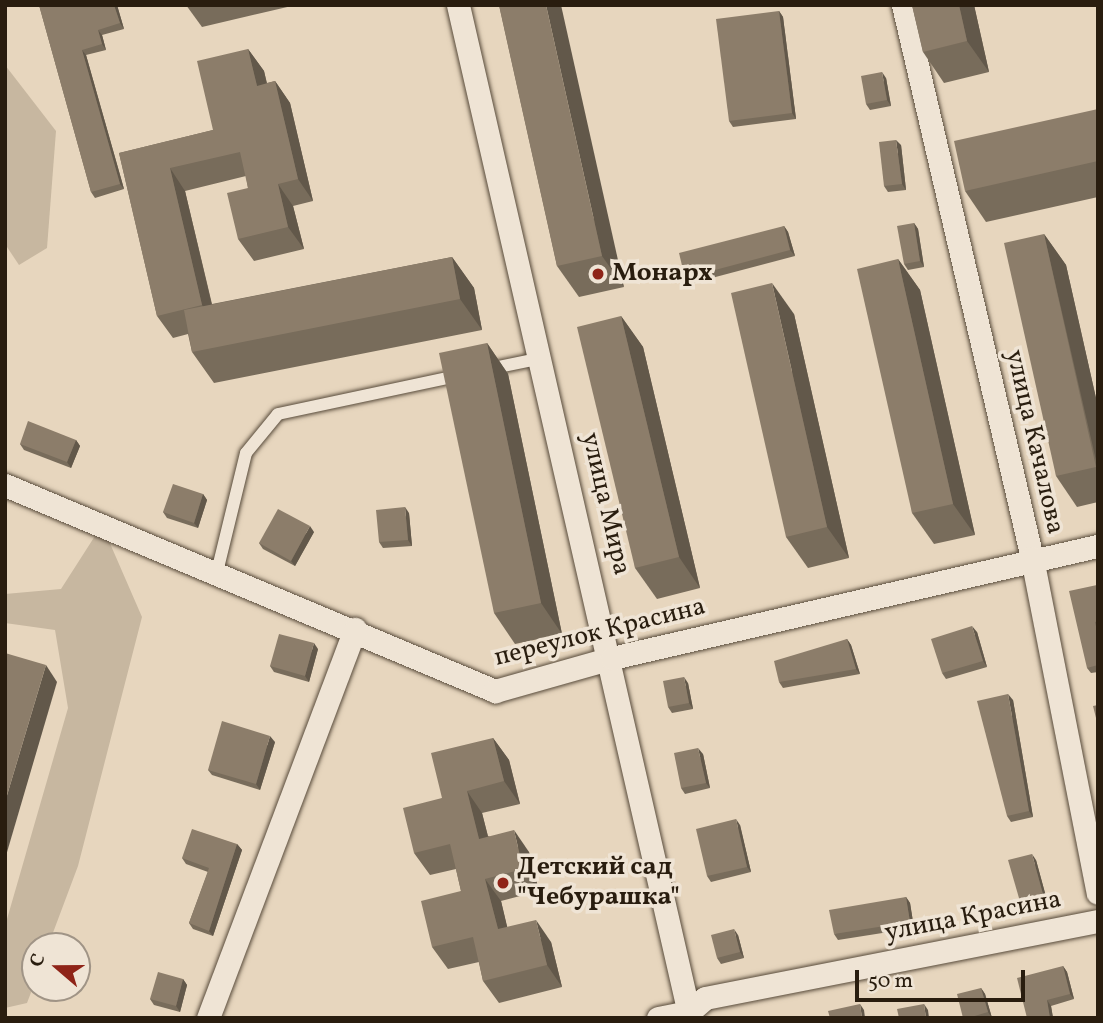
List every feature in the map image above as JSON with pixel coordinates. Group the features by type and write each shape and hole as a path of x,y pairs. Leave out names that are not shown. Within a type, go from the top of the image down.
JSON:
{"street":[{"name":"улица Мира","path":"458,5 612,658 689,1015"},
{"name":"улица Качалова","path":"903,5 1032,558 1098,893"},
{"name":"переулок Красина","path":"5,485 355,629 495,691 612,658 1032,558 1098,546"},
{"path":"208,1018 355,629"},
{"name":"улица Красина","path":"658,1018 689,1015 705,998 1098,921"}],"lane":[{"path":"217,572 246,453 278,414 541,358"}],"shaded area":[{"path":"5,65 56,131 47,248 19,265 5,244"},
{"path":"102,525 142,617 78,866 53,932 21,932 21,1002 27,1002 5,1008 5,926 68,708 55,630 5,623 5,594 61,589"}],"building":[{"path":"39,5 114,5 120,23 98,30 102,44 82,50 120,184 91,192"},
{"path":"499,5 546,5 602,256 557,266"},
{"path":"912,5 959,5 967,41 923,52"},
{"path":"779,11 792,113 729,121 716,19"},
{"path":"248,49 257,86 275,81 298,179 278,184 288,227 238,239 227,193 248,188 240,152 170,168 202,305 157,316 119,153 213,130 197,61"},
{"path":"882,72 887,100 866,104 861,76"},
{"path":"1098,109 1098,161 965,191 954,141"},
{"path":"896,140 902,184 884,186 879,142"},
{"path":"914,223 920,261 904,264 897,226"},
{"path":"784,226 790,250 685,278 679,253"},
{"path":"1044,234 1096,467 1056,476 1004,243"},
{"path":"452,257 460,299 192,352 184,310"},
{"path":"898,259 953,504 912,513 857,269"},
{"path":"772,283 827,527 786,537 731,293"},
{"path":"621,316 679,557 635,568 577,327"},
{"path":"487,343 541,603 494,613 439,353"},
{"path":"28,421 76,440 67,462 20,444"},
{"path":"173,484 203,494 194,523 163,512"},
{"path":"405,507 408,540 379,542 376,510"},
{"path":"278,509 310,526 291,561 259,543"},
{"path":"1097,585 1098,621 1095,622 1098,665 1087,668 1069,591"},
{"path":"972,626 983,661 942,673 931,639"},
{"path":"279,634 314,643 305,676 270,666"},
{"path":"847,639 856,669 779,682 774,661"},
{"path":"5,653 46,665 5,802"},
{"path":"684,677 689,703 668,707 663,681"},
{"path":"1008,694 1029,811 1007,816 977,701"},
{"path":"1098,705 1098,726 1093,706"},
{"path":"222,721 270,736 256,784 208,770"},
{"path":"493,738 504,781 467,791 479,839 514,830 523,869 485,879 498,929 536,920 547,965 483,981 473,937 432,947 421,901 461,891 450,844 414,853 403,808 442,798 431,753"},
{"path":"698,748 706,783 681,788 674,753"},
{"path":"736,819 747,867 707,876 696,829"},
{"path":"192,829 237,844 209,931 189,923 209,868 182,858"},
{"path":"1032,854 1044,898 1021,905 1008,860"},
{"path":"906,897 910,922 834,934 829,910"},
{"path":"734,929 740,952 717,958 711,935"},
{"path":"1063,966 1070,994 1047,1000 1050,1018 1027,1018 1017,978"},
{"path":"158,972 183,979 176,1006 150,999"},
{"path":"981,988 988,1012 963,1018 957,994"},
{"path":"860,1004 862,1018 830,1018 828,1011"},
{"path":"924,1004 926,1018 899,1018 897,1009"}],"place":[{"name":"Монарх","path":"598,274"},
{"name":"Детский сад \"Чебурашка\"","path":"503,883"}]}
